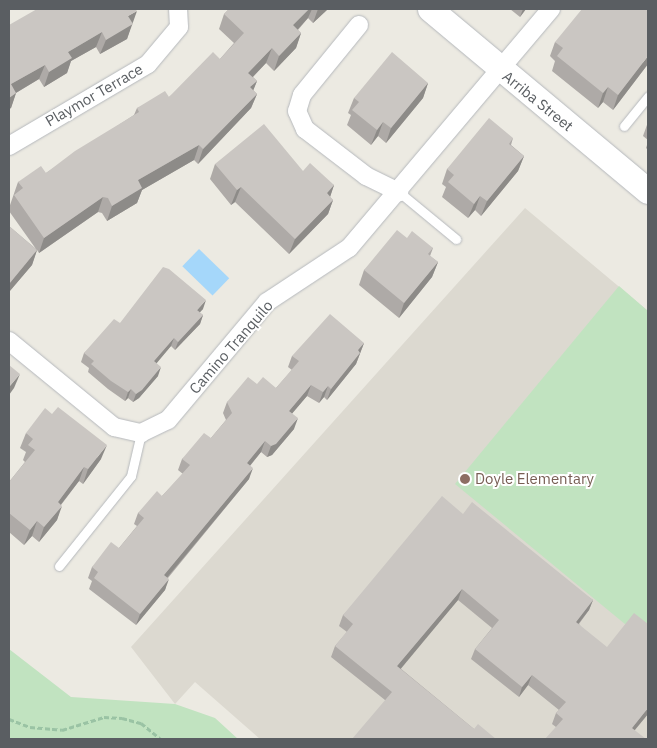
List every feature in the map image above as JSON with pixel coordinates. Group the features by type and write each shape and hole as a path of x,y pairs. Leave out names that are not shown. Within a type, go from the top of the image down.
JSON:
{"street":[{"name":"Playmor Terrace","path":"9,146 148,64 179,27 178,9"},
{"name":"Arriba Street","path":"430,9 648,191"},
{"name":"Camino Tranquilo","path":"142,433 168,420 267,302 350,248 552,9"},
{"path":"359,25 302,95 297,112 305,128 366,176 399,192"},
{"path":"9,341 114,428 142,433"}],"lane":[{"path":"624,126 648,96"},
{"path":"399,192 456,239"},
{"path":"59,566 132,476 142,433"}],"path":[{"path":"9,719 30,727 62,730 104,717 122,718 141,723 161,739"}],"shaded area":[{"name":"Doyle Elementary","path":"525,208 648,311 648,739 260,739 195,682 175,704 131,647"}],"green space":[{"path":"619,286 648,311 648,643 455,484"},
{"path":"9,649 71,697 175,704 215,718 238,739 9,739"}],"water":[{"path":"199,249 229,278 213,295 182,266"}],"building":[{"path":"37,9 135,9 137,11 128,16 133,24 106,40 102,32 68,52 72,58 49,72 45,65 11,84 16,93 9,98 9,25"},
{"path":"229,9 309,9 293,25 301,33 279,56 272,48 248,73 257,81 250,87 257,94 203,149 199,145 138,180 142,188 112,206 108,198 103,197 44,238 14,195 23,188 18,182 41,166 46,173 75,151 139,112 137,108 165,91 169,97 213,52 220,59 244,33 224,14"},
{"path":"582,9 648,9 648,56 618,95 608,87 603,93 557,56 563,48 555,42"},
{"path":"392,52 428,83 391,128 383,122 377,130 352,110 359,102 354,98"},
{"path":"489,118 513,138 509,144 524,156 487,201 480,196 474,204 448,182 454,175 447,169"},
{"path":"264,124 303,171 310,163 334,185 327,193 333,200 295,239 241,187 237,190 215,164"},
{"path":"9,226 37,250 9,284"},
{"path":"397,230 407,238 412,231 433,248 428,254 438,262 404,303 364,270"},
{"path":"163,267 169,269 206,300 197,310 203,315 178,342 174,338 154,361 161,367 142,390 136,394 131,389 128,392 111,381 91,364 94,361 84,353 114,319 120,323"},
{"path":"330,314 364,343 358,350 360,353 331,389 328,386 323,392 311,385 289,411 298,418 276,444 271,446 265,441 247,463 253,468 164,575 169,579 140,614 94,578 98,572 92,567 111,542 119,548 144,518 138,513 157,491 162,496 190,465 182,459 204,433 211,438 232,413 227,402 248,377 257,384 263,377 276,388 299,361 292,356"},
{"path":"9,365 20,374 9,387"},
{"path":"58,407 107,445 88,469 84,467 58,502 62,506 44,527 37,521 30,530 9,513 9,482 35,450 28,445 33,439 26,433 45,408 52,414"},
{"path":"442,496 463,514 472,502 593,600 576,622 607,647 634,613 648,624 648,708 632,728 646,739 545,739 563,719 556,713 566,702 532,675 522,687 475,649 499,620 462,589 397,666 474,729 478,724 496,739 352,739 392,692 335,646 353,624 343,615"}],"place":[{"name":"Doyle Elementary","path":"465,479"}]}
